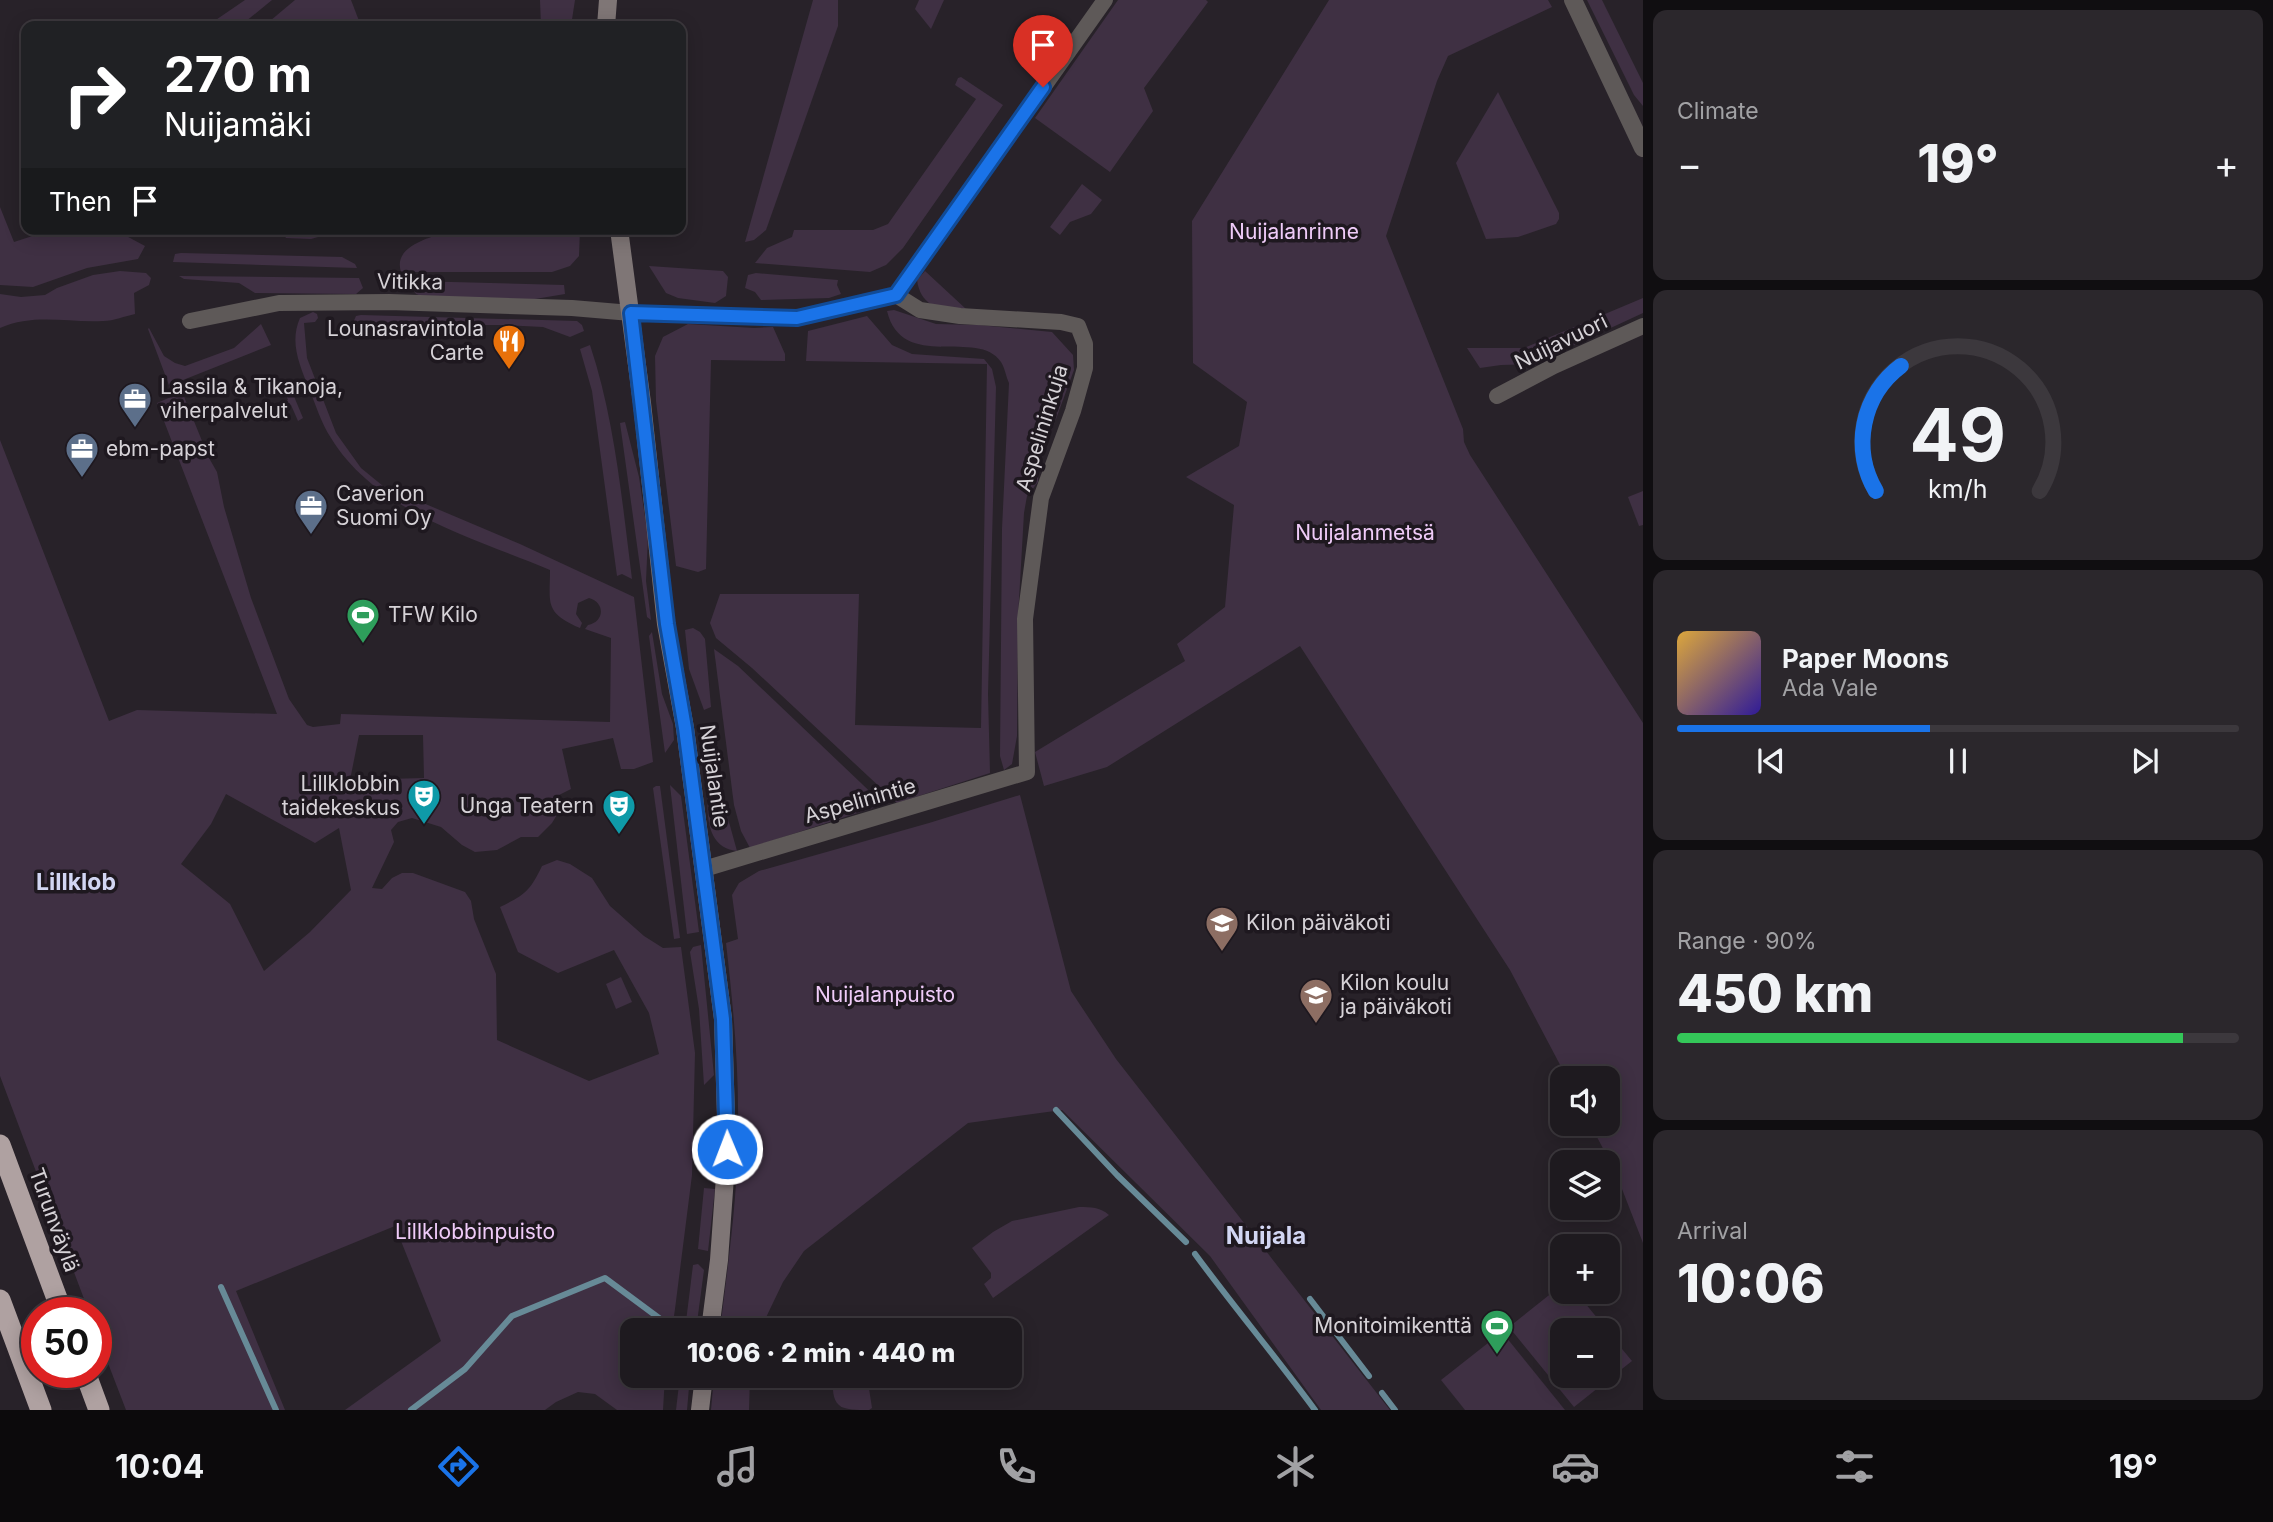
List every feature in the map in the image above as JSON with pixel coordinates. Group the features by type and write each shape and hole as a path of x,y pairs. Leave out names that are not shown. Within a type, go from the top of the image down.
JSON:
{"highway":[{"name":"Turunväylä","path":"0,1145 56,1297"},
{"path":"0,1300 41,1410"},
{"path":"91,1388 99,1410"}],"main road":[{"path":"606,21 608,0"},
{"name":"Nuijalantie","path":"620,235 667,624 685,728 723,1019 727,1149 719,1260 712,1318"},
{"path":"699,1410 702,1388"}],"street":[{"path":"896,295 1105,0"},
{"path":"1573,0 1643,148"},
{"name":"Vitikka","path":"190,321 279,303 402,303 797,318 896,295"},
{"name":"Aspelininkuja","path":"896,295 920,310 960,316 1061,322 1078,326 1085,344 1085,368 1073,411 1041,498 1025,620 1027,772"},
{"name":"Nuijavuori","path":"1497,396 1554,366 1643,326"},
{"name":"Aspelinintie","path":"704,869 1027,772"}],"green space":[{"path":"245,0 272,0 246,21 214,21"},
{"path":"295,0 351,0 359,21 270,21"},
{"path":"540,0 575,0 572,21 541,21"},
{"path":"813,0 838,0 838,26 766,230 754,240 745,242"},
{"path":"919,0 944,0 931,29 915,9"},
{"path":"1118,0 1208,2 1144,88 1153,111 1110,172 1035,118"},
{"name":"Nuijalanmetsä","path":"1329,0 1548,0 1552,7 1448,56 1437,81 1386,236 1463,429 1464,442 1470,455 1643,723 1643,1243 1620,1184 1620,1150 1604,1150 1596,1136 1620,1136 1620,1066 1561,1066 1510,970 1300,646 1107,767 1044,786 1035,752 1185,661 1177,644 1225,607 1234,505 1186,477 1239,446 1247,402 1193,363 1192,221"},
{"path":"1587,0 1602,0 1643,83 1643,106 1634,95"},
{"path":"961,77 1003,105 903,248 886,265 870,272 755,263 767,248 792,237 794,230 873,230 888,224 976,99 955,85"},
{"path":"1498,92 1559,213 1559,219 1556,224 1518,237 1486,239 1456,163"},
{"path":"1082,184 1102,200 1091,214 1070,222 1060,235 1050,227"},
{"path":"0,207 14,242 36,235 124,235 145,246 138,259 87,268 33,287 0,285"},
{"path":"284,235 318,235 311,239 286,238"},
{"path":"438,235 580,235 579,256 570,266 552,272 401,272 400,262 403,255 409,248"},
{"path":"175,254 342,257 357,268 173,262"},
{"path":"649,266 723,271 728,277 726,296 715,303 678,298 666,293"},
{"path":"120,271 146,273 151,278 149,285 134,293 135,314 107,321 26,321 0,328 0,294 21,297 45,295 93,275"},
{"path":"925,271 966,309 941,308 928,302 919,289 917,280"},
{"path":"756,273 838,280 841,294 829,298 761,300 755,292 745,288 748,275"},
{"path":"179,276 359,278 363,288 356,294 255,293 239,283 184,279"},
{"path":"413,281 564,285 565,294 529,300 427,298 416,294 409,284"},
{"path":"1643,298 1643,313 1533,364 1480,368 1467,348 1524,348"},
{"path":"894,310 936,324 1052,332 1073,355 1074,370 1038,468 1038,482 1027,496 1024,513 1018,617 1017,736 1012,764 1004,770 1000,756 1002,529 1009,383 1001,362 990,352 976,348 924,345 908,340 895,330 887,311"},
{"name":"Lillklobbinpuisto","path":"313,312 317,314 315,322 304,323 307,358 336,433 361,468 383,486 520,544 634,597 653,762 634,769 621,769 613,738 562,749 571,789 551,799 558,813 552,823 538,837 521,837 497,850 475,852 441,827 412,818 398,822 391,830 394,842 372,888 382,889 392,878 402,873 413,873 465,892 471,901 474,919 496,974 497,1040 589,1081 659,1054 649,1013 614,950 558,973 518,952 500,907 526,891 542,866 557,860 570,864 592,878 610,906 644,936 663,948 681,947 695,1053 692,1175 674,1318 620,1318 620,1388 664,1388 663,1410 617,1410 595,1394 578,1392 545,1410 345,1410 441,1341 395,1226 236,1291 285,1410 126,1410 112,1374 112,1297 83,1297 0,1076 0,440 109,721 137,710 277,714 157,403 173,396 149,328 164,356 185,366 234,348 261,324 271,345 178,382 217,472 224,507 251,598 289,699 307,725 313,727 340,724 341,714 610,722 611,638 585,629 600,616 598,604 589,598 578,603 576,614 582,623 580,628 568,622 555,612 552,606 550,570 429,520 400,504 350,464 324,426 302,371 297,354 297,327 300,318","holes":["359,735 423,735 424,778 350,780","226,794 315,843 339,828 351,890 310,932 264,971 230,904 181,864 211,824"]},
{"path":"356,316 577,321 584,331 570,337 543,327 352,325"},
{"path":"867,316 892,345 912,354 984,359 992,369 996,387 988,694 990,773 897,803 716,638 710,623 720,594 859,594 855,725 981,728 987,364 806,361 808,331"},
{"path":"688,324 773,327 785,354 785,361 711,360 706,569 698,572 676,566 656,401 655,356 663,337"},
{"path":"590,345 612,431 632,579 622,574 617,576 592,391 580,349"},
{"path":"288,382 303,418 298,421 291,405 275,412 272,406 288,400 282,385"},
{"path":"625,422 639,477 648,537 646,581 651,620 647,617 620,423"},
{"path":"1643,491 1643,525 1639,526 1628,497"},
{"path":"693,628 705,639 711,707 704,710 689,669 685,630"},
{"path":"652,632 662,694 673,724 674,740 665,753 649,636"},
{"path":"714,649 738,666 882,805 750,848 741,831 734,805"},
{"path":"718,758 724,804 737,851 724,847 715,839 710,828 708,800 711,760"},
{"path":"670,785 681,796 699,932 687,934"},
{"path":"660,786 680,938 674,939 653,788"},
{"name":"Nuijalanpuisto","path":"1020,795 1071,991 1116,1059 1390,1410 1321,1410 1210,1256 1062,1110 968,1123 804,1251 783,1282 766,1318 721,1318 738,1154 736,1059 726,943 738,939 732,895 739,883 759,871"},
{"path":"701,945 714,1075 704,1085 699,1009 690,952 693,947"},
{"path":"621,977 632,1002 616,1009 606,984"},
{"path":"704,1188 715,1189 708,1251 698,1249"},
{"path":"1079,1207 1099,1209 1109,1215 993,1298 984,1284 991,1278 991,1273 972,1248 1012,1221"},
{"path":"698,1264 704,1270 698,1318 686,1318 693,1265"},
{"path":"1550,1294 1550,1304 1586,1304 1597,1318 1550,1318 1550,1377 1509,1327"},
{"name":"Monitoimikenttä","path":"1502,1332 1565,1410 1465,1410 1441,1380"},
{"path":"1620,1346 1632,1361 1620,1371"},
{"path":"679,1388 689,1388 687,1410 676,1410"},
{"path":"713,1388 750,1388 749,1410 711,1410"},
{"path":"869,1388 872,1408 852,1410 840,1406 834,1397 833,1389"},
{"path":"1559,1388 1598,1388 1574,1407"}],"waterway":[{"path":"1056,1110 1117,1175 1186,1242"},
{"path":"1195,1254 1315,1410"},
{"path":"411,1410 465,1369 512,1316 605,1278 659,1318"},
{"path":"221,1287 276,1410"},
{"path":"1310,1299 1369,1376"},
{"path":"1382,1393 1395,1410"}],"place":[{"name":"Lounasravintola Carte","path":"509,371"},
{"name":"Lassila & Tikanoja, viherpalvelut","path":"135,429"},
{"name":"ebm-papst","path":"82,479"},
{"name":"Caverion Suomi Oy","path":"311,536"},
{"name":"TFW Kilo","path":"363,645"},
{"name":"Lillklobbin taidekeskus","path":"424,826"},
{"name":"Unga Teatern","path":"619,836"},
{"name":"Kilon päiväkoti","path":"1222,953"},
{"name":"Kilon koulu ja päiväkoti","path":"1316,1025"},
{"name":"Monitoimikenttä","path":"1497,1356"}],"district":[{"name":"Lillklob","path":"76,882"},
{"name":"Nuijala","path":"1266,1236"}],"route":[{"path":"727,1149 723,1019 685,728 667,624 631,313 797,318 896,295 1043,87"}],"park label":[{"name":"Nuijalanrinne","path":"1294,232"}]}
